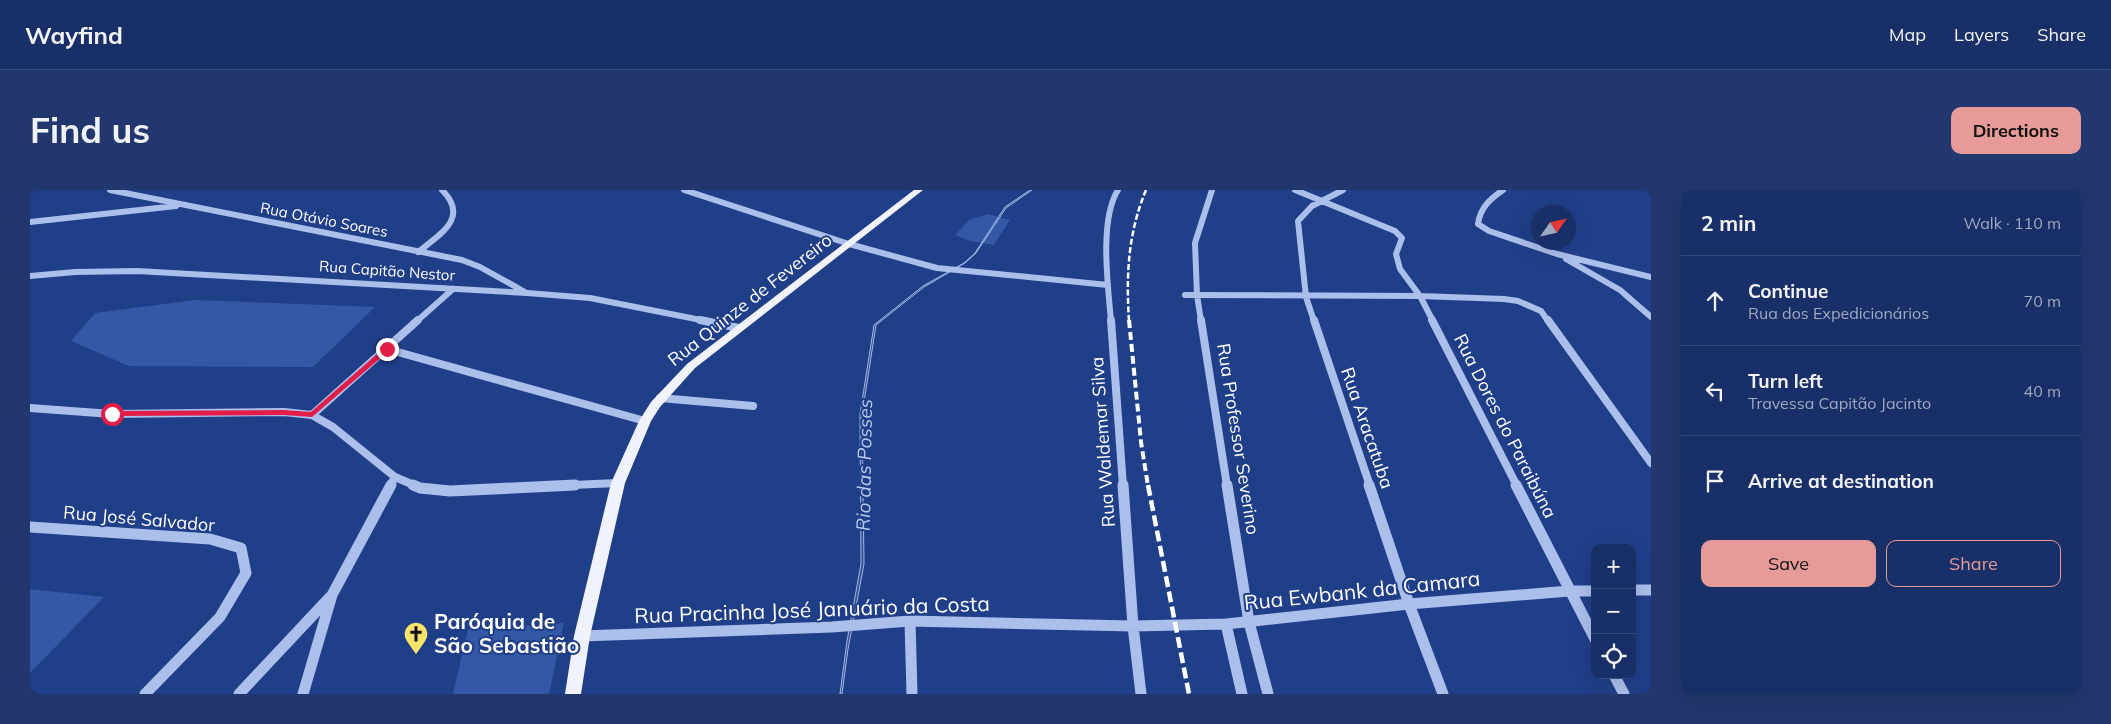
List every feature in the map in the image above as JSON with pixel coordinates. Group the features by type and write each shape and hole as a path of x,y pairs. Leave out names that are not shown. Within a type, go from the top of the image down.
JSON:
{"main road":[{"name":"Rua Quinze de Fevereiro","path":"573,694 582,636 618,483 645,421 660,398 690,366 919,190"}],"street":[{"name":"Rua Otávio Soares","path":"110,190 462,260 480,267 527,293"},
{"path":"418,252 453,222 455,209 450,196 442,190"},
{"path":"684,190 849,244 937,268 1108,286"},
{"name":"Rua Waldemar Silva","path":"1118,190 1113,198 1107,222 1108,286 1133,626 1141,694"},
{"name":"Rua Professor Severino","path":"1212,190 1195,243 1197,295 1249,622 1268,694"},
{"path":"1295,190 1395,231"},
{"name":"Rua Aracatuba","path":"1343,190 1318,200 1304,210 1298,221 1306,297 1409,604 1443,694"},
{"path":"1503,190 1482,207 1479,214 1478,224 1489,231 1557,254 1651,278"},
{"path":"30,222 184,205"},
{"name":"Rua Dores do Paraibúna","path":"1395,231 1402,238 1396,254 1400,269 1420,296 1592,634"},
{"path":"1557,254 1620,290 1651,317"},
{"name":"Rua Capitão Nestor","path":"30,276 137,270 527,293 590,298 739,328"},
{"path":"312,415 452,290"},
{"path":"1185,295 1420,296 1518,301 1541,311 1651,463"},
{"path":"387,349 645,421"},
{"path":"660,398 753,406"},
{"path":"30,408 112,414 284,412 312,415 333,427 395,478 420,488 450,491 618,483"},
{"path":"303,694 332,595 395,478"},
{"name":"Rua José Salvador","path":"30,526 210,539 241,548 246,573 220,617 145,694"},
{"path":"1636,590 1651,590"},
{"name":"Rua Ewbank da Camara","path":"1133,626 1226,624 1409,604 1569,591 1591,591"},
{"path":"239,694 332,595"},
{"path":"910,621 912,694"},
{"name":"Rua Pracinha José Januário da Costa","path":"582,636 832,627 910,621 1133,626"},
{"path":"1226,624 1242,694"},
{"path":"1616,679 1624,694"}],"shaded area":[{"path":"1032,190 1006,208 976,253 965,263 924,287 876,325 862,415 864,564 848,649 842,694 840,694 847,641 861,564 860,414 874,325 923,286 964,263 975,253 1005,207"},
{"path":"988,214 1010,220 994,245 970,241 955,235 969,220"},
{"path":"195,300 375,307 313,367 129,366 71,341 95,313"},
{"path":"30,589 104,597 30,673"},
{"path":"564,623 549,694 453,694 468,629"}],"railway":[{"path":"1129,321 1128,271 1132,238 1135,222 1146,190"},
{"path":"1129,320 1141,442 1148,486"},
{"path":"1148,485 1189,694"}],"place":[{"name":"Paróquia de São Sebastião","path":"416,655"}],"route":[{"path":"112,414 284,412 312,415 387,349"}],"water label":[{"name":"Rio das Posses","path":"864,465"}]}
